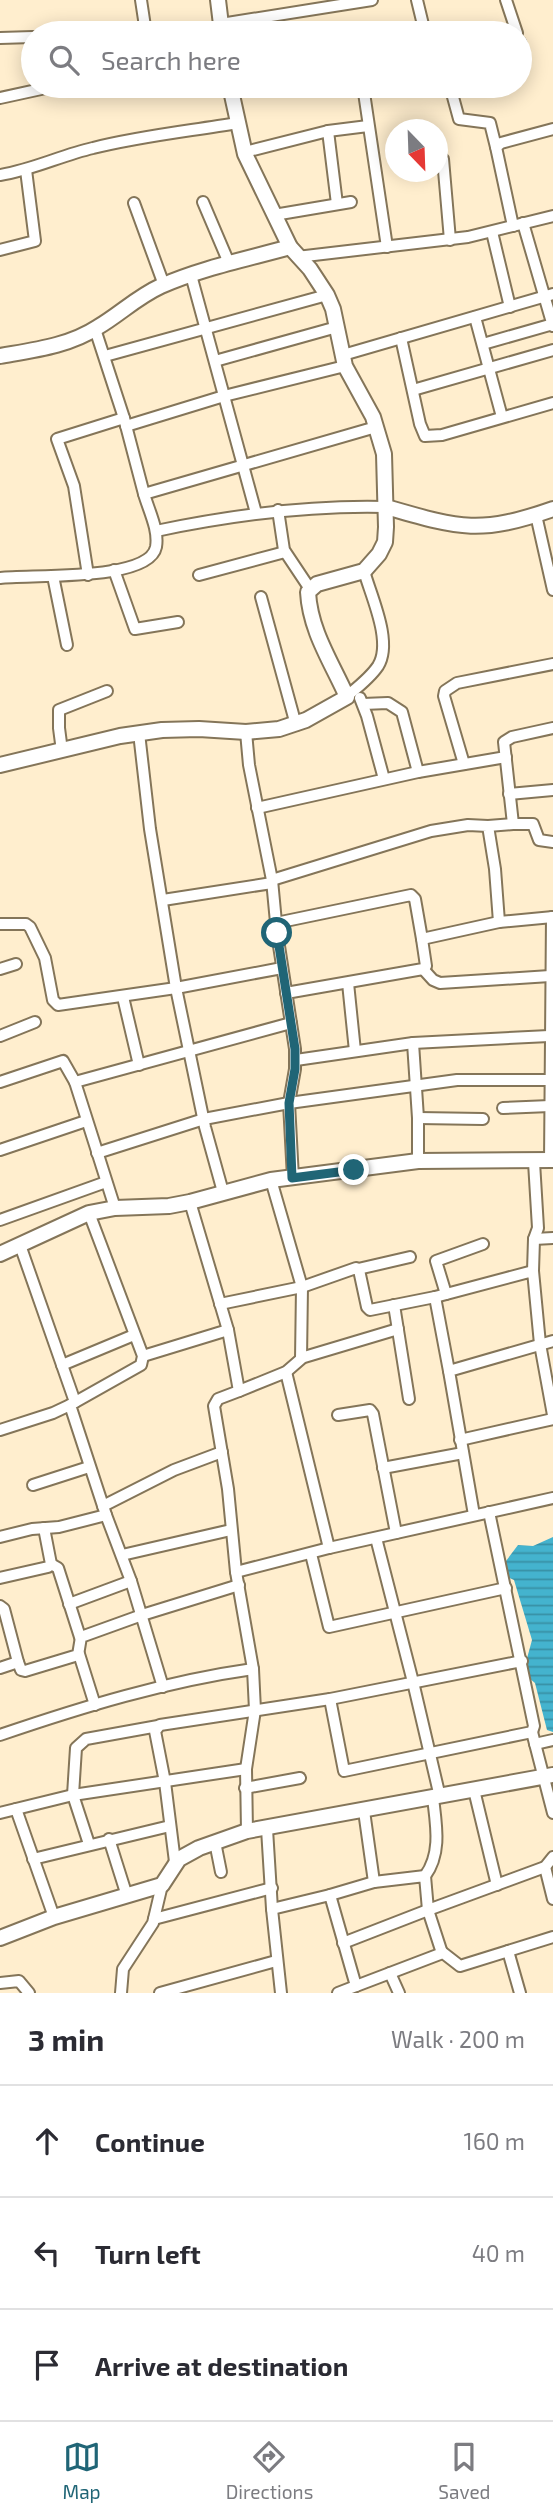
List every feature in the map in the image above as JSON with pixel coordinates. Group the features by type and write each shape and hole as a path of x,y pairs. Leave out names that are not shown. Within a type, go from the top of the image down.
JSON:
{"street":[{"path":"141,0 144,21"},
{"path":"218,0 220,21"},
{"path":"263,21 372,0"},
{"path":"417,0 422,21"},
{"path":"506,0 513,21"},
{"path":"0,38 21,37"},
{"path":"0,98 21,93"},
{"path":"232,98 245,152 274,215 293,252 310,270 327,295 344,361 376,427 384,454 385,542 379,554 364,571 317,584 310,589"},
{"path":"364,98 387,247"},
{"path":"453,98 459,118 490,123 518,225 549,295 553,325 483,344"},
{"path":"0,175 26,170 96,147 237,122"},
{"path":"245,152 328,131 368,126"},
{"path":"496,147 501,143 553,129"},
{"path":"328,131 337,204"},
{"path":"0,250 35,241 26,170"},
{"path":"445,182 450,240"},
{"path":"203,202 229,263"},
{"path":"274,215 351,202"},
{"path":"134,203 164,285"},
{"path":"0,356 65,343 95,329 133,300 164,285 229,263 293,252 387,247 450,240 553,216"},
{"path":"492,232 510,307"},
{"path":"191,275 256,513"},
{"path":"105,356 327,295"},
{"path":"88,575 74,486 57,439 224,396 344,361 401,338 549,295"},
{"path":"475,317 502,417"},
{"path":"215,361 337,327"},
{"path":"0,578 88,575 126,568 151,556 156,547 156,531 95,329"},
{"path":"401,338 425,436 442,435 553,403"},
{"path":"412,390 553,350"},
{"path":"144,494 376,427"},
{"path":"156,531 278,510 386,507 458,527 493,526 553,509"},
{"path":"278,510 285,552 310,589 309,609 317,631 351,692 363,704 384,779"},
{"path":"536,515 553,590"},
{"path":"199,575 285,552"},
{"path":"114,570 135,629 178,622"},
{"path":"0,765 162,730 246,732 279,729 296,724 345,700 378,665 384,644 364,571"},
{"path":"53,576 67,645"},
{"path":"261,597 296,724"},
{"path":"464,764 444,696 449,687 474,679 553,664"},
{"path":"62,751 59,710 107,691"},
{"path":"363,704 388,704 396,706 402,712 418,772"},
{"path":"513,824 504,742 508,738 553,728"},
{"path":"246,732 257,808 272,882 296,1060 289,1103 292,1178"},
{"path":"139,733 150,829 176,988 204,1119 223,1192"},
{"path":"257,808 418,772 506,757"},
{"path":"509,794 553,790"},
{"path":"163,900 272,882 431,831 468,825 533,824 539,840 553,842"},
{"path":"488,826 499,922"},
{"path":"276,923 411,895 415,899 426,965 423,969 286,993"},
{"path":"0,1254 89,1213 115,1208 169,1206 271,1180 418,1161 551,1161 552,917 499,922 422,939"},
{"path":"0,924 26,924 30,927 44,955 55,1004 123,997 282,968"},
{"path":"0,969 16,964"},
{"path":"423,969 440,983 550,976"},
{"path":"348,983 355,1051"},
{"path":"123,997 139,1065"},
{"path":"0,1036 35,1022"},
{"path":"75,1082 291,1023"},
{"path":"296,1060 412,1043 550,1039"},
{"path":"412,1043 418,1118 418,1161"},
{"path":"0,1082 61,1061 65,1062 75,1082 115,1208"},
{"path":"97,1153 204,1119 289,1103 457,1080 550,1083"},
{"path":"503,1108 550,1107"},
{"path":"418,1118 482,1119"},
{"path":"0,1150 86,1121"},
{"path":"460,1440 553,1417 540,1344 533,1271 534,1239 538,1224 534,1162"},
{"path":"247,1831 245,1788 255,1710 253,1669 236,1572 215,1403 218,1399 286,1372 300,1362 302,1287 271,1180"},
{"path":"0,1220 106,1182"},
{"path":"190,1202 228,1330 239,1391"},
{"path":"0,1430 53,1413 141,1365 143,1356 89,1213"},
{"path":"534,1239 553,1238"},
{"path":"474,1515 449,1371 436,1261 483,1244"},
{"path":"20,1245 62,1365 89,1467 131,1581 163,1687"},
{"path":"220,1304 302,1287 358,1269 410,1257"},
{"path":"358,1269 368,1308 440,1295 533,1271"},
{"path":"394,1305 409,1399"},
{"path":"301,1357 398,1329"},
{"path":"143,1356 228,1330"},
{"path":"62,1365 134,1335"},
{"path":"449,1371 553,1341"},
{"path":"286,1372 329,1548"},
{"path":"338,1415 367,1410 372,1412 396,1534"},
{"path":"0,1537 59,1527 104,1510 174,1470 222,1452"},
{"path":"383,1468 463,1453"},
{"path":"33,1485 89,1467"},
{"path":"236,1572 553,1497"},
{"path":"489,1512 522,1661 534,1726 532,1732 548,1776 553,1813"},
{"path":"44,1528 51,1564 58,1568 80,1637 79,1654 95,1705"},
{"path":"122,1555 232,1530"},
{"path":"376,1538 430,1753 437,1797 437,1830 434,1864 425,1876 428,1910 442,1952 460,1966 553,1937"},
{"path":"311,1554 329,1627 506,1588"},
{"path":"0,1578 51,1564"},
{"path":"69,1604 131,1581"},
{"path":"80,1637 239,1586"},
{"path":"0,1606 4,1609 19,1662 25,1671 79,1654"},
{"path":"89,1844 73,1795 74,1755 79,1743 86,1739 330,1699 522,1661"},
{"path":"0,1668 19,1662"},
{"path":"0,1735 163,1687 211,1675 253,1669"},
{"path":"330,1699 344,1771 532,1732"},
{"path":"158,1726 155,1731 165,1782 175,1862"},
{"path":"535,1744 553,1740"},
{"path":"0,1814 73,1795 246,1769"},
{"path":"121,1993 124,1966 154,1919 162,1885 175,1862 198,1848 247,1831 548,1776"},
{"path":"245,1788 300,1778"},
{"path":"474,1790 497,1885"},
{"path":"16,1809 54,1917"},
{"path":"364,1811 374,1882"},
{"path":"33,1859 170,1826"},
{"path":"267,1829 276,1961 281,1993"},
{"path":"110,1839 127,1896"},
{"path":"215,1842 220,1872"},
{"path":"343,1943 545,1867 553,1857"},
{"path":"545,1867 553,1899"},
{"path":"272,1909 374,1882 425,1876"},
{"path":"0,1938 54,1917 162,1885"},
{"path":"154,1919 272,1888"},
{"path":"330,1895 356,1986"},
{"path":"508,1951 520,1993"},
{"path":"338,1993 442,1952"},
{"path":"160,1993 276,1961"},
{"path":"390,1973 399,1993"},
{"path":"0,1983 19,1980 29,1993"},
{"path":"373,1980 375,1993"}],"water":[{"path":"553,1537 553,1732 547,1730 535,1683 523,1673 532,1640 514,1580 505,1576 506,1561 518,1545 533,1546"}],"route":[{"path":"277,933 296,1060 289,1103 292,1178 354,1170"}]}
